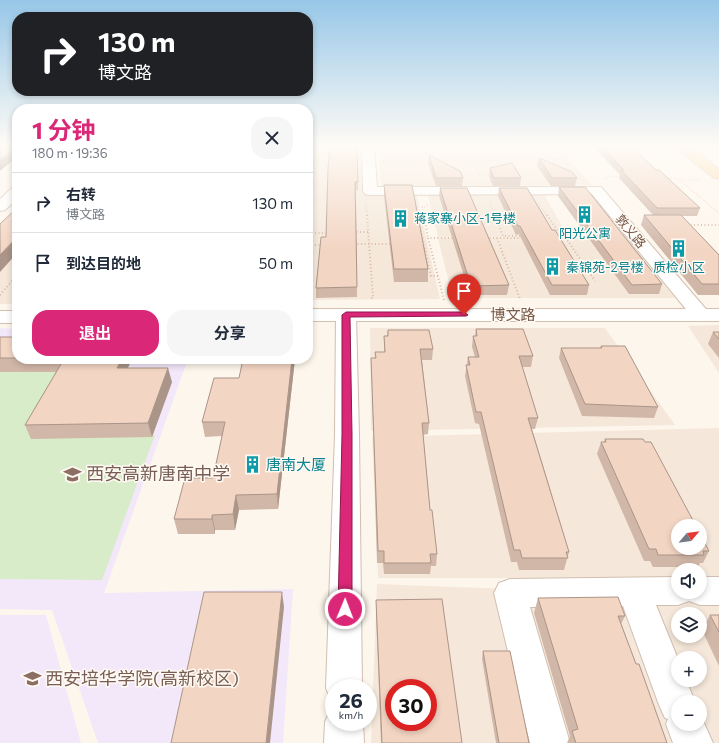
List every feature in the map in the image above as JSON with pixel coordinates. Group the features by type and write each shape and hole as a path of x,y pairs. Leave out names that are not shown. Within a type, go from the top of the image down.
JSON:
{"street":[{"name":"敦义路","path":"369,181 370,191 419,195 596,190 710,315"},
{"path":"0,196 12,185"},
{"path":"0,207 12,196"},
{"name":"博文路","path":"313,315 710,315"},
{"path":"344,679 347,435 346,315"},
{"path":"0,317 12,317"},
{"path":"634,591 674,695"},
{"path":"550,743 510,593 671,591"},
{"path":"707,591 719,591"},
{"path":"344,731 344,743"},
{"path":"688,731 693,743"}],"path":[{"path":"313,188 314,181"},
{"path":"682,181 719,212"},
{"path":"419,195 428,238 448,315"},
{"path":"419,195 414,200 431,276 438,276"},
{"path":"536,199 561,236 554,236"},
{"path":"489,200 503,236 525,236"},
{"path":"366,204 373,298"},
{"path":"690,230 686,225 719,225"},
{"path":"346,232 368,232"},
{"path":"313,233 331,233"},
{"path":"428,238 458,238"},
{"path":"481,238 528,238"},
{"path":"497,238 526,315"},
{"path":"551,238 566,238 595,281"},
{"path":"346,244 393,244"},
{"path":"313,245 323,245"},
{"path":"0,295 12,281"}],"shaded area":[{"path":"313,181 363,181 363,192 313,192"},
{"path":"381,181 588,181 592,185 381,186"},
{"path":"542,191 568,236 438,237 427,192"},
{"path":"313,192 416,192 440,299 313,300"},
{"path":"12,222 12,304 0,304 0,234"},
{"path":"625,236 675,298 453,298 438,238"},
{"path":"719,325 719,373 688,326"},
{"name":"西安高新唐南中学","path":"0,328 12,329 12,364 186,364 104,593 293,589 283,743 98,743 52,610 0,609"},
{"path":"370,328 605,328 675,425 371,431"},
{"path":"719,428 719,578 707,578 707,563 671,563 671,578 378,578 372,437"},
{"path":"377,584 671,595 671,599 707,599 707,597 719,597 719,743 371,743 371,731 377,731 377,679 373,679"},
{"name":"西安培华学院(高新校区)","path":"0,615 46,615 81,743 0,743"}],"green space":[{"path":"69,369 31,434 155,435 102,580 0,579 0,370"}],"building":[{"path":"328,181 358,181 358,182 355,182 357,287 316,288 321,237 326,237"},
{"path":"631,181 671,181 700,208 657,208"},
{"path":"384,185 412,185 428,269 394,269"},
{"path":"559,187 585,187 662,284 632,285"},
{"path":"440,188 467,188 509,285 471,286"},
{"path":"499,188 527,188 552,230 555,230 589,285 552,285 520,226 518,226"},
{"path":"12,213 12,242 0,255 0,224"},
{"name":"质检小区","path":"644,215 681,215 719,255 719,284 702,284"},
{"path":"476,329 523,329 533,356 519,356 538,418 528,418 569,552 566,552 568,558 522,558 520,550 514,550 481,412 476,412 466,365 470,365 468,357 479,357 473,336 477,336"},
{"path":"388,330 429,330 433,349 420,349 429,423 422,423 430,510 432,510 437,554 430,554 431,563 384,563 384,551 378,551 371,358 376,358 375,352 385,352 384,336 388,336"},
{"path":"713,332 719,332 719,339"},
{"path":"0,337 12,337 12,358 0,358"},
{"path":"601,346 625,346 658,407 585,404 561,348 602,348"},
{"path":"61,364 119,364 117,368 168,368 148,423 25,425"},
{"name":"唐南大厦","path":"242,364 291,364 277,494 236,495 233,514 212,515 212,519 174,519 185,478 213,478 225,422 202,422 214,378 239,378"},
{"path":"605,439 643,439 645,442 651,442 692,519 671,519 671,555 658,555 656,549 649,549 601,442 606,442"},
{"path":"204,592 282,592 266,743 171,743"},
{"path":"618,597 625,616 618,616 636,664 639,664 667,743 576,743 572,731 578,729 538,598"},
{"path":"442,599 462,743 382,743 376,600"},
{"path":"710,615 719,615 719,632"},
{"path":"483,651 510,651 529,743 499,743"}],"place":[{"name":"阳光公寓","path":"585,214"},
{"name":"蒋家寨小区-1号楼","path":"401,218"},
{"name":"质检小区","path":"679,248"},
{"name":"秦锦苑-2号楼","path":"553,267"},
{"name":"唐南大厦","path":"253,465"},
{"name":"西安高新唐南中学","path":"73,474"},
{"name":"西安培华学院(高新校区)","path":"32,679"}],"route":[{"path":"345,609 347,435 346,315 464,315"}]}
